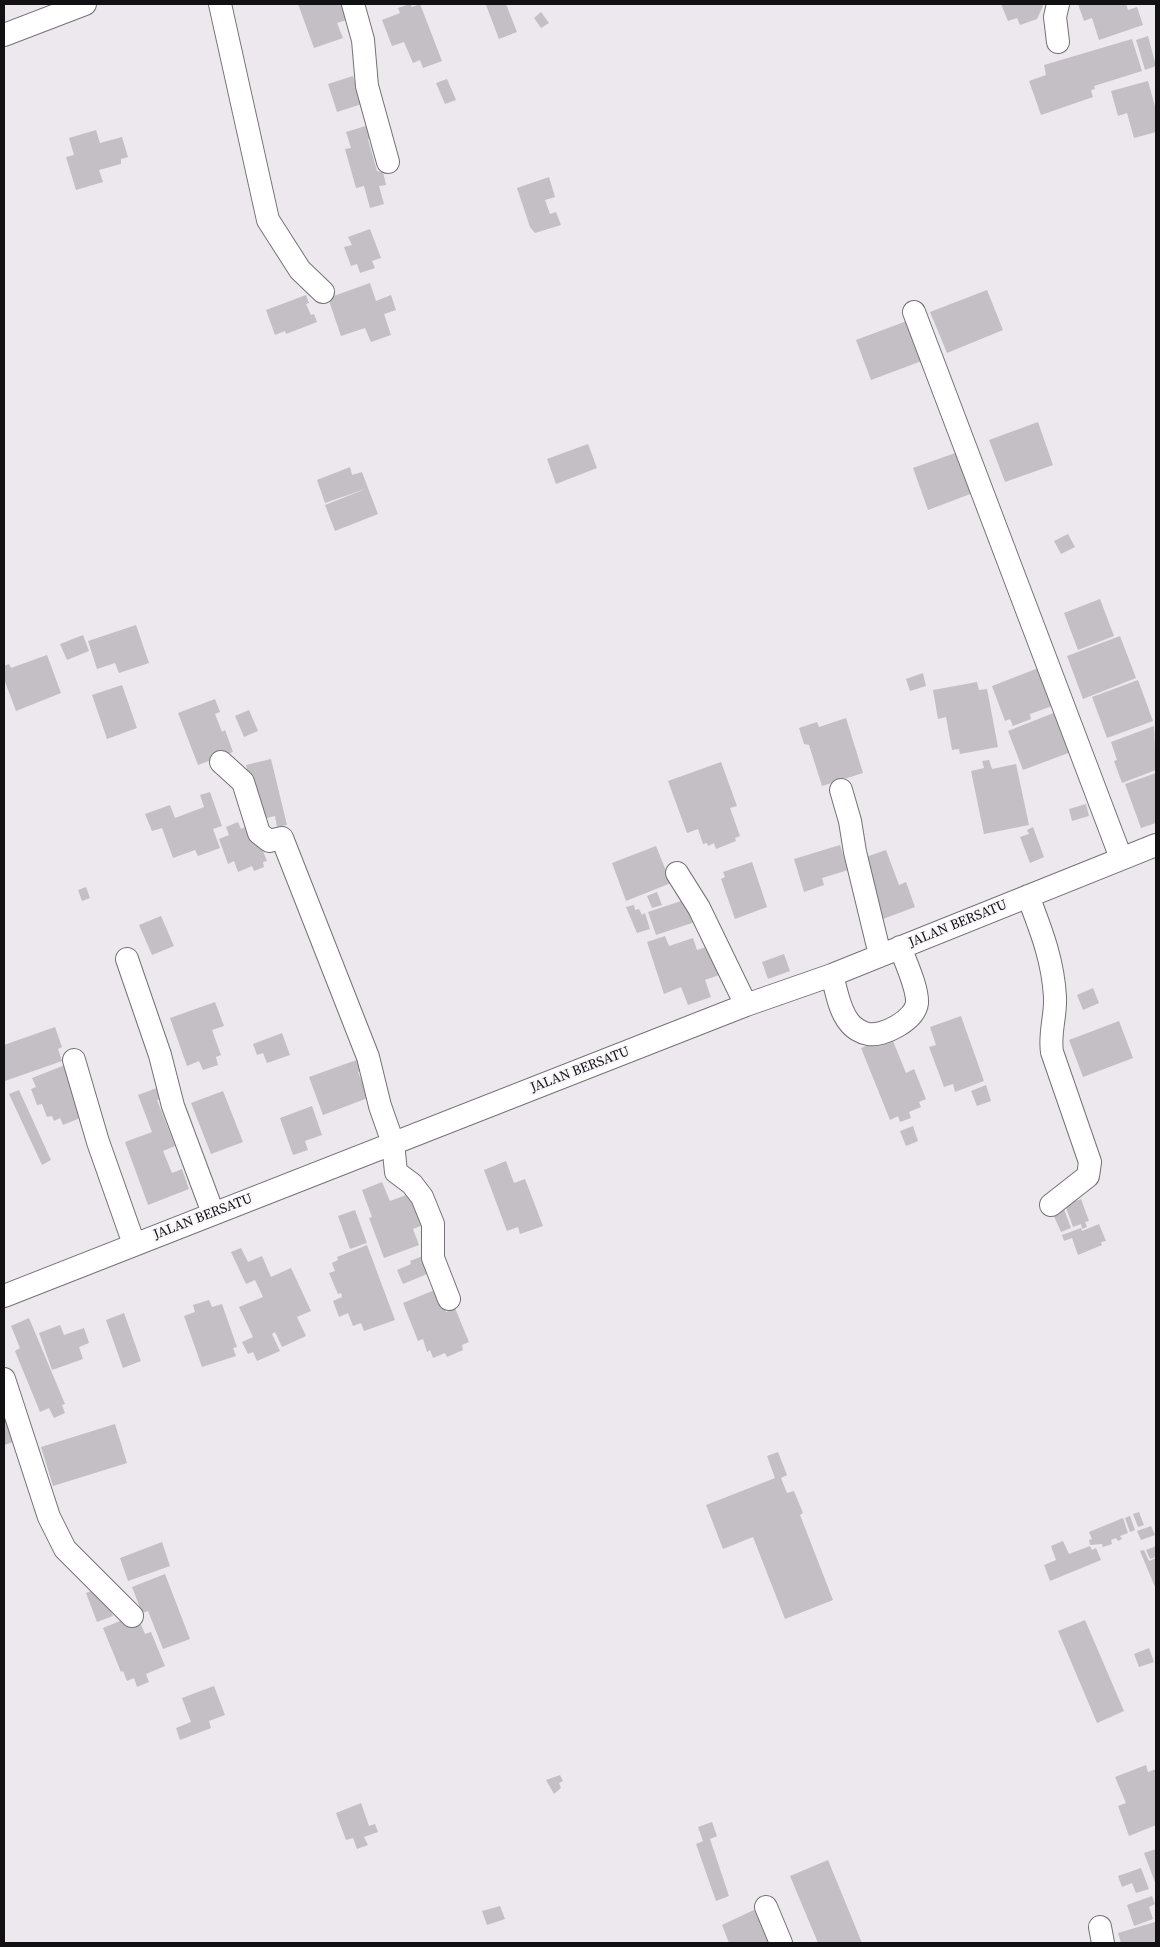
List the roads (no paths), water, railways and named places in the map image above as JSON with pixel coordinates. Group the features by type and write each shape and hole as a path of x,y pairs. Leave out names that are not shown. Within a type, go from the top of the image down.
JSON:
{"street":[{"path":"4,35 85,4"},
{"path":"220,4 268,220 300,270 323,292"},
{"path":"353,4 363,40 367,86 388,162"},
{"path":"1058,4 1055,17 1058,42"},
{"path":"914,312 1121,858"},
{"path":"221,762 243,782 258,833 269,842 282,838 289,853 368,1058 392,1143 396,1172 412,1184 422,1197 433,1224 433,1258 449,1299"},
{"path":"832,975 844,1014 855,1029 870,1035 899,1026 913,1013 917,1003 915,990 890,951 855,852 850,822 840,790"},
{"name":"JALAN BERSATU","path":"4,1296 746,1005 832,975 1156,845"},
{"path":"677,873 698,908 746,1005"},
{"path":"1028,896 1047,943 1053,968 1055,1000 1051,1034 1052,1052 1090,1162 1088,1176 1051,1205"},
{"path":"126,959 160,1055 172,1106 213,1214"},
{"path":"74,1060 98,1142 134,1244"},
{"path":"4,1379 49,1517 65,1549 132,1616"},
{"path":"766,1907 781,1943"}]}
